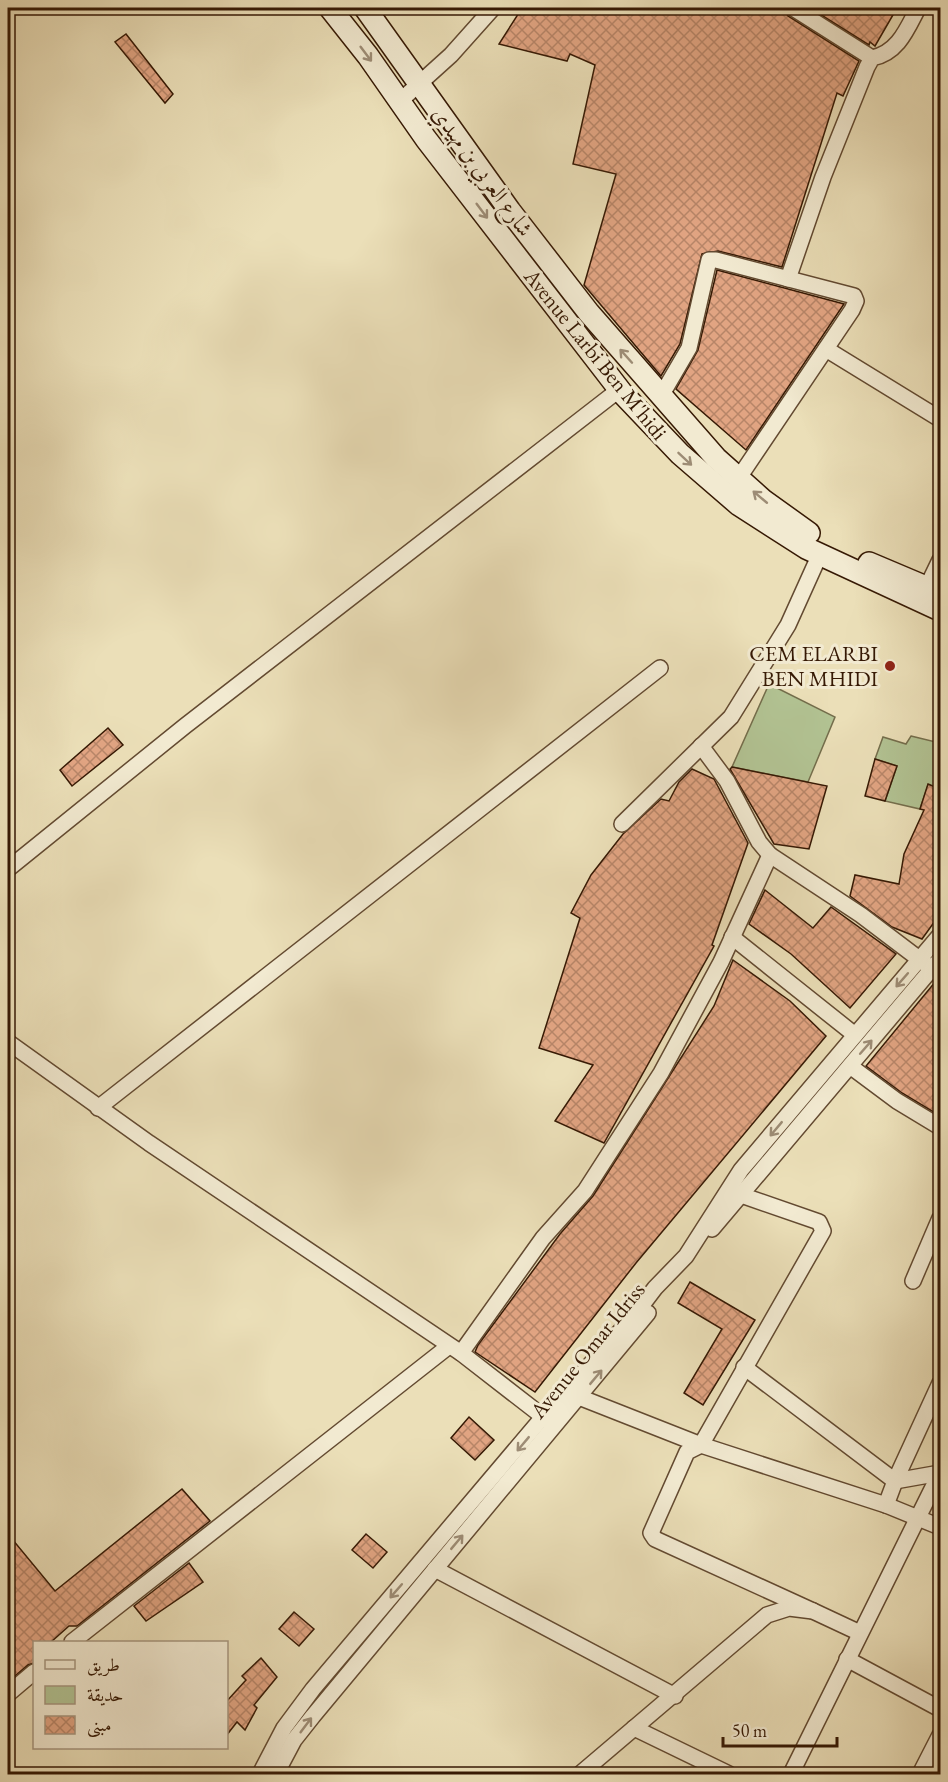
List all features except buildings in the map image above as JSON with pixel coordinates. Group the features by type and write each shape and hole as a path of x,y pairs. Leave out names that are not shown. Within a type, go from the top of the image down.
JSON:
{"main road":[{"name":"Avenue Larbi Ben M'hidi","path":"330,8 620,389 648,422 712,484 770,526 820,554 940,609"},
{"name":"شارع العربي بن مهيدي","path":"364,8 510,211 589,313 661,396 738,479 806,531 830,545 934,590"}],"street":[{"path":"400,101 421,85 493,8"},
{"path":"793,8 872,58"},
{"path":"788,279 823,177 872,58 890,52 901,40 918,8"},
{"path":"661,396 689,348 709,260 851,294 855,298 852,310 738,479"},
{"path":"826,349 940,419"},
{"path":"8,869 185,726 620,389"},
{"path":"622,824 731,717 788,625 820,554"},
{"path":"934,590 940,560"},
{"path":"98,1108 660,668"},
{"path":"701,746 727,781 759,842 770,855 931,962"},
{"path":"73,1641 455,1350 543,1238 585,1191 622,1135 682,1036 732,938 770,855"},
{"path":"260,1774 284,1728 308,1695 549,1422 686,1256 741,1170 855,1035 931,962 940,935"},
{"path":"732,938 855,1035"},
{"name":"Avenue Omar Idriss","path":"276,1774 294,1740 312,1716 435,1569 549,1422 579,1397 633,1334 702,1240 850,1066 931,962"},
{"path":"8,1042 98,1108 455,1350 549,1422"},
{"path":"850,1066 897,1101 940,1127"},
{"path":"741,1196 819,1222 823,1228 701,1445 687,1452 652,1529 653,1537 860,1633"},
{"path":"913,1281 940,1218"},
{"path":"744,1367 895,1481 940,1473"},
{"path":"886,1506 895,1481 940,1383"},
{"path":"579,1397 701,1445 919,1517 940,1527"},
{"path":"791,1774 940,1473"},
{"path":"435,1569 675,1696"},
{"path":"580,1774 675,1696 766,1615 789,1608 813,1611"},
{"path":"847,1659 940,1709"},
{"path":"8,1694 33,1673"},
{"path":"634,1728 729,1774"},
{"path":"920,1774 940,1735"}],"green space":[{"path":"769,684 835,717 808,782 732,767"},
{"path":"911,736 940,743 940,789 928,785 920,809 885,801 897,766 875,759 883,737 906,744"}],"place":[{"name":"CEM ELARBI BEN MHIDI","path":"890,666"}]}
